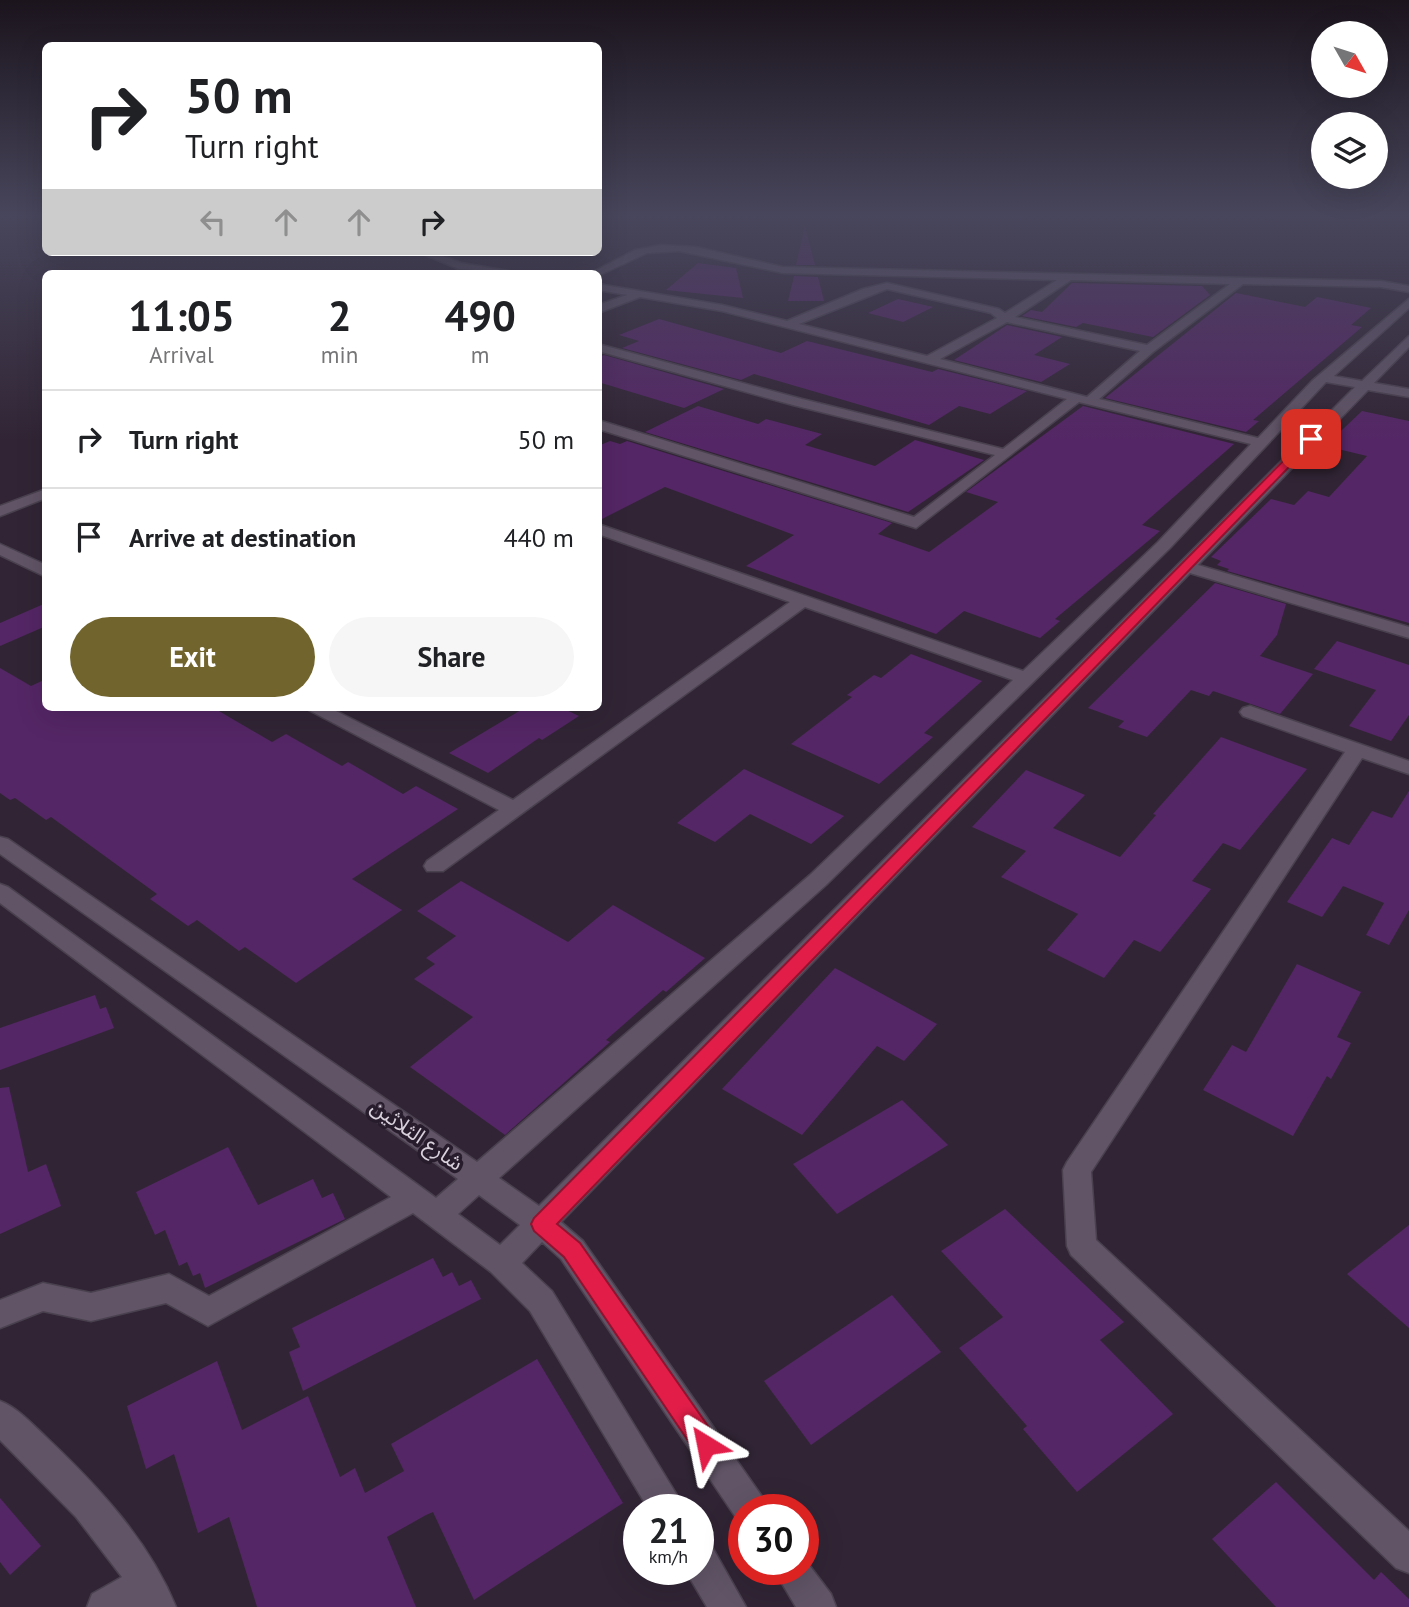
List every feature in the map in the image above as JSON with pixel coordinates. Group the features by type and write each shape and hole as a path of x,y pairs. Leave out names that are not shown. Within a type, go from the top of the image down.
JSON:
{"street":[{"path":"618,290 722,308 1259,442"},
{"path":"787,325 871,290"},
{"path":"904,290 995,312 1005,318 1149,349"},
{"path":"928,361 1048,290"},
{"path":"602,425 916,523 1229,290"},
{"path":"602,308 614,301 644,295"},
{"path":"0,1314 43,1297 92,1307 169,1288 208,1312 479,1179 818,880 1141,566 1324,378 1377,334 1409,302"},
{"path":"1377,334 1409,340"},
{"path":"502,1263 1409,340"},
{"path":"602,348 798,402 1007,454"},
{"path":"1324,378 1409,393"},
{"path":"0,511 42,495"},
{"path":"602,530 1024,678"},
{"path":"0,549 42,570"},
{"path":"1141,566 1181,570 1409,633"},
{"path":"435,866 802,601"},
{"path":"321,711 514,809"},
{"path":"1250,712 1409,768"},
{"path":"1357,750 1077,1170 1082,1247 1409,1555"},
{"name":"شارع الثلاثين","path":"0,844 479,1179 542,1224 572,1250 740,1494"},
{"path":"0,892 502,1263 541,1301 659,1494"},
{"path":"0,1417 74,1486 153,1595 105,1607"},
{"path":"714,1584 728,1607"},
{"path":"803,1585 818,1607"}],"building":[{"path":"666,290 741,290 743,298"},
{"path":"791,290 821,290 824,301 788,301"},
{"path":"1065,290 1206,290 1210,295 1153,337 1083,323 1076,327 1022,316 1031,310 1042,312"},
{"path":"1236,293 1305,307 1317,297 1371,308 1351,325 1362,327 1253,420 1259,421 1246,432 1105,398"},
{"path":"898,299 933,307 903,322 868,313"},
{"path":"659,319 781,353 807,341 932,372 938,369 1027,391 990,414 959,406 929,425 754,374 741,380 622,348 639,341 619,335"},
{"path":"1007,325 1062,337 1034,355 1070,364 1041,382 954,360"},
{"path":"602,356 724,389 684,408 602,383"},
{"path":"698,406 758,424 766,419 822,434 805,445 875,466 915,440 984,460 908,512 645,432"},
{"path":"1083,406 1234,444 1142,525 1160,531 1055,619 1060,621 1040,638 964,611 936,634 746,566 794,535 665,487 602,519 602,444 610,441 620,444 627,441 892,523 878,534 929,552 998,502 966,492"},
{"path":"1362,411 1409,421 1409,623 1227,571 1229,569 1217,565 1221,561 1211,557 1271,499 1294,505 1308,491 1329,497 1367,456 1325,446"},
{"path":"1215,583 1286,604 1277,635 1260,656 1313,674 1280,714 1213,691 1209,696 1191,690 1147,737 1118,727 1124,721 1088,708"},
{"path":"42,605 42,628 0,646 0,623"},
{"path":"1337,641 1409,665 1409,715 1391,741 1349,726 1376,690 1314,669"},
{"path":"911,654 982,681 924,733 933,737 879,784 791,744 852,697 847,695 874,675 881,678"},
{"path":"0,668 31,686 42,681 42,711 219,711 272,742 286,734 342,766 348,762 403,794 416,786 458,809 352,879 402,910 296,983 245,947 239,951 197,920 188,926 150,899 157,894 51,817 46,820 15,798 10,800 0,793"},
{"path":"519,711 568,711 579,716 542,740 539,738 488,773 449,753"},
{"path":"1221,737 1307,769 1240,850 1223,843 1192,881 1211,889 1160,952 1134,940 1104,978 1047,950 1078,914 1001,877 1026,851 972,827 1026,770 1085,795 1053,828 1120,857 1156,815 1153,814"},
{"path":"744,769 844,816 811,844 750,814 715,842 677,823"},
{"path":"1409,791 1409,910 1389,945 1366,935 1384,903 1343,886 1322,917 1287,902 1332,838 1349,845 1372,811 1392,818"},
{"path":"461,881 568,942 613,905 705,958 666,992 663,990 606,1040 610,1042 505,1135 410,1067 473,1017 414,979 435,964 426,958 456,936 417,911"},
{"path":"1297,964 1361,992 1337,1037 1351,1043 1331,1079 1327,1076 1293,1136 1203,1090 1232,1045 1246,1052"},
{"path":"835,968 937,1024 904,1061 877,1046 802,1135 722,1089"},
{"path":"95,995 100,1009 106,1007 114,1028 0,1070 0,1028"},
{"path":"9,1087 28,1172 46,1164 61,1206 0,1234 0,1088"},
{"path":"902,1100 948,1145 837,1214 793,1164"},
{"path":"228,1147 258,1205 313,1179 322,1198 333,1193 345,1219 205,1288 200,1273 193,1276 187,1262 179,1266 165,1230 155,1235 136,1192"},
{"path":"1005,1209 1124,1322 1100,1340 1173,1414 1077,1492 1023,1429 1027,1426 959,1348 1003,1317 941,1251"},
{"path":"1409,1225 1409,1328 1347,1274"},
{"path":"433,1258 443,1277 452,1272 459,1286 471,1280 481,1299 303,1391 289,1352 300,1347 292,1328"},
{"path":"892,1295 941,1352 811,1445 764,1381"},
{"path":"537,1359 623,1503 474,1600 433,1512 387,1537 416,1607 257,1607 229,1517 198,1533 174,1454 146,1469 127,1406 217,1361 242,1430 308,1396 340,1477 355,1468 365,1493 404,1471 391,1444"},
{"path":"1276,1482 1374,1580 1381,1572 1409,1599 1409,1607 1276,1607 1212,1539"},
{"path":"0,1498 41,1546 10,1575 0,1562"}],"route":[{"path":"706,1445 572,1250 542,1224 1311,439"}]}
